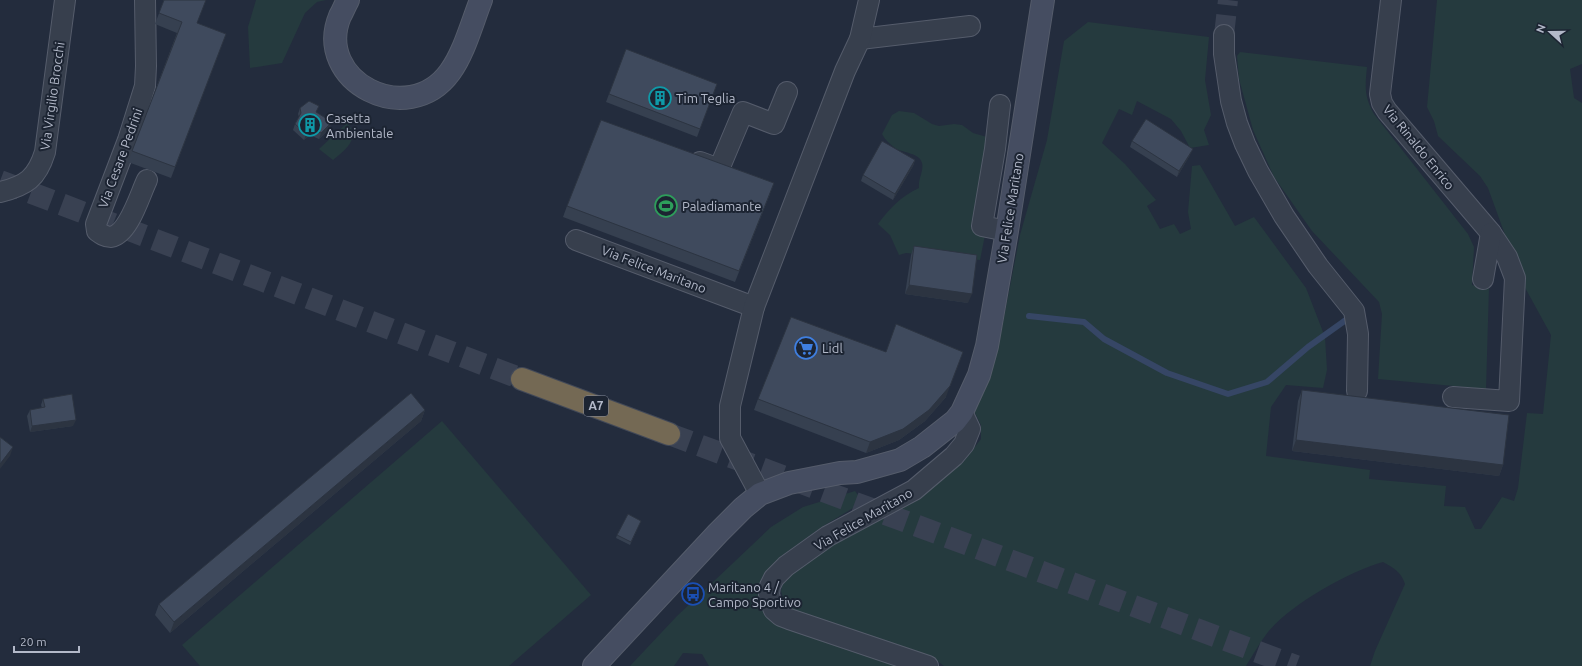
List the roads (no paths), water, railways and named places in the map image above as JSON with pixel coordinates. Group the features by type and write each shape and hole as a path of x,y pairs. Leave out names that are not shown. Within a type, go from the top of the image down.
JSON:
{"highway":[{"name":"A7","path":"522,379 669,434"}],"street":[{"name":"Via Virgilio Brocchi","path":"0,192 25,184 41,166 45,152 65,0"},
{"name":"Via Cesare Pedrini","path":"145,0 146,66 144,86 128,140 96,224 97,231 103,236 112,237 129,222 146,180"},
{"path":"348,0 338,21 335,35 340,60 347,73 360,86 371,92 399,99 412,98 428,91 440,83 450,72 458,58 481,0"},
{"path":"760,494 730,438 730,406 754,307 845,71 860,40 869,0"},
{"name":"Via Felice Maritano","path":"594,666 723,528 760,494 789,483 840,473 857,472 900,460 922,448 955,421 962,412 979,375 987,346 1007,231 1043,0"},
{"name":"Via Rinaldo Enrico","path":"1391,0 1380,94 1382,103 1386,111 1491,233 1507,257 1515,278 1509,401 1453,397"},
{"path":"860,40 970,26"},
{"path":"1224,35 1224,54 1231,101 1245,144 1258,171 1284,216 1318,266 1354,311 1358,334 1357,391"},
{"path":"684,156 719,169 743,112 774,124 787,92"},
{"path":"1000,105 995,149 982,226 1007,231"},
{"path":"1483,279 1491,233"},
{"name":"Via Felice Maritano","path":"576,240 754,307"},
{"name":"Via Felice Maritano","path":"928,666 781,616 774,610 769,594 770,586 774,578 786,566 828,536 914,490 954,456 964,444 970,429 962,412"}],"waterway":[{"path":"1029,316 1084,322 1104,339 1167,373 1228,394 1267,382 1308,347 1350,317"}],"tunnel":[{"path":"1224,35 1228,0"},
{"path":"0,181 522,379"},
{"path":"669,434 1296,666"}],"place":[{"name":"Tim Teglia","path":"660,98"},
{"name":"Casetta Ambientale","path":"310,125"},
{"name":"Paladiamante","path":"666,206"},
{"name":"Lidl","path":"806,348"},
{"name":"Maritano 4 / Campo Sportivo","path":"693,594"}]}
